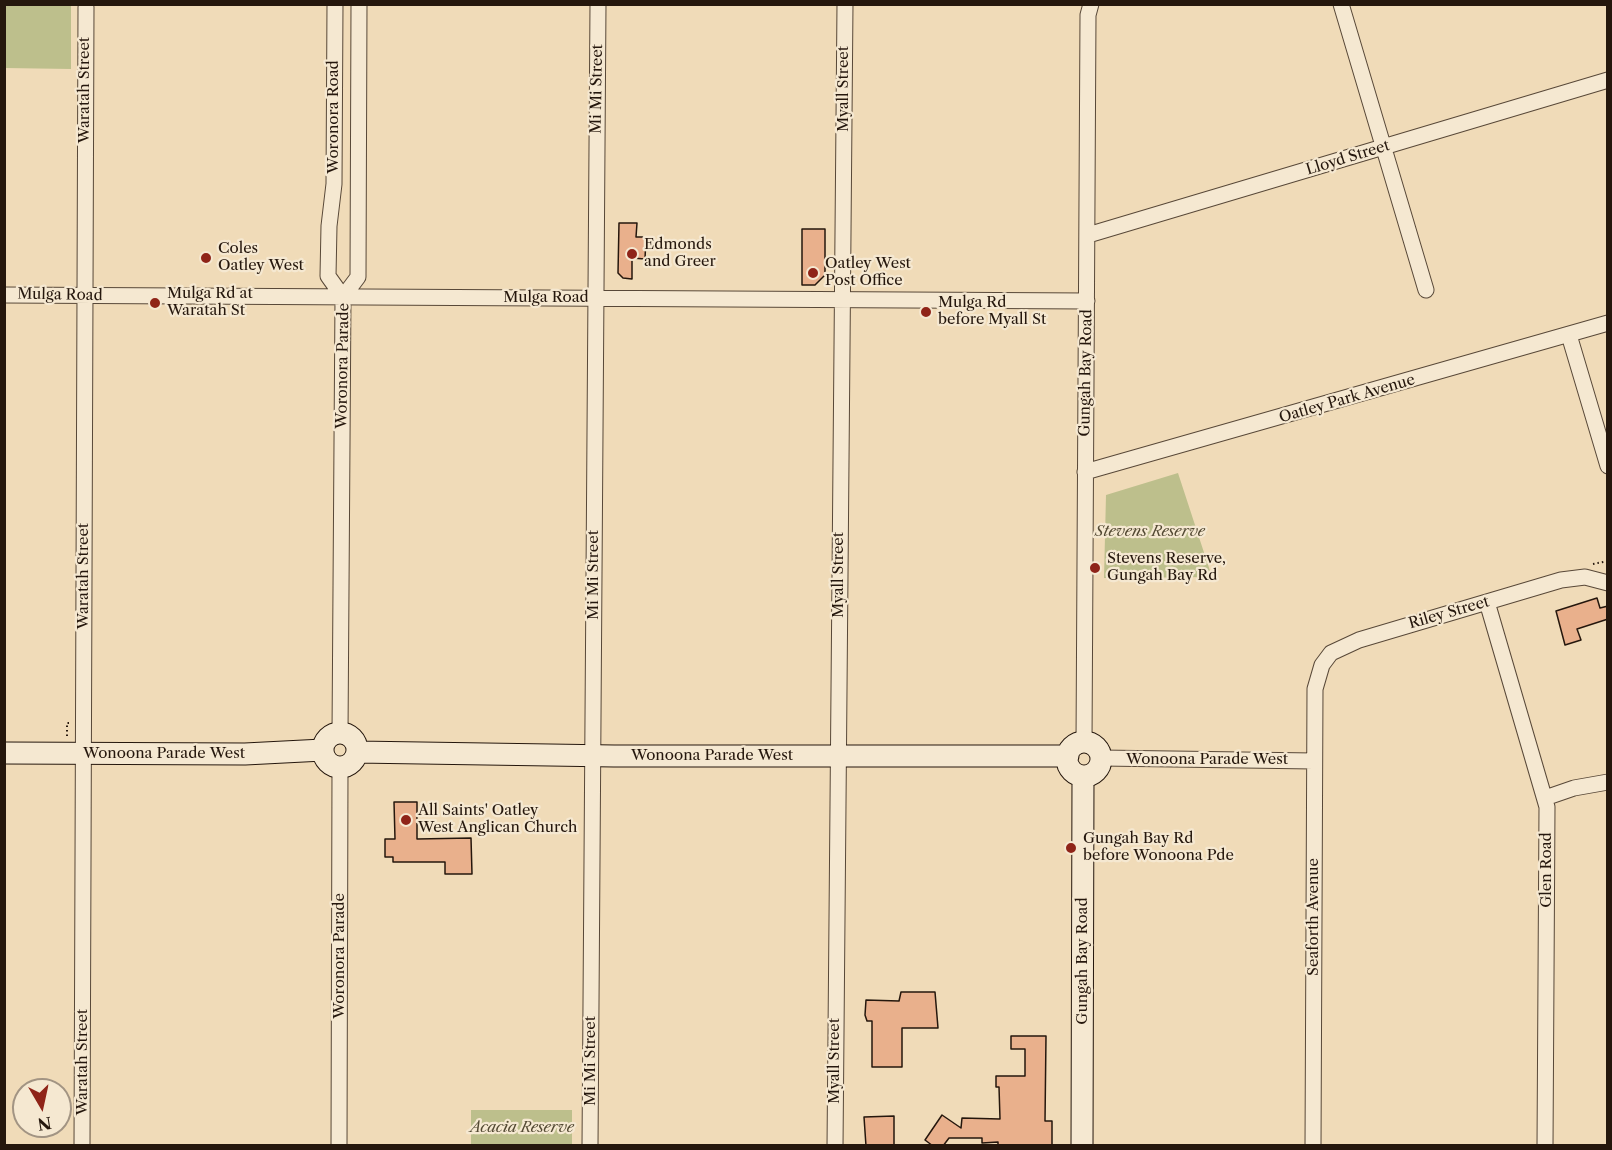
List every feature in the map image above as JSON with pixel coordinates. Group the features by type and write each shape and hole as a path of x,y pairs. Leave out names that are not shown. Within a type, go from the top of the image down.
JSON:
{"street":[{"name":"Woronora Road","path":"335,4 334,184 329,226 328,276 343,297"},
{"name":"Woronora Parade","path":"340,733 343,297 358,277 359,4"},
{"name":"Mi Mi Street","path":"590,1146 594,298 598,4"},
{"name":"Myall Street","path":"835,1146 844,4"},
{"name":"Gungah Bay Road","path":"1084,742 1088,15 1091,4"},
{"path":"1341,4 1426,290"},
{"name":"Waratah Street","path":"82,1146 86,7"},
{"name":"Woronora Road","path":"335,51 359,51"},
{"name":"Lloyd Street","path":"1088,235 1608,80"},
{"name":"Woronora Road","path":"334,184 358,184"},
{"name":"Mulga Road","path":"4,295 1087,301"},
{"name":"Oatley Park Avenue","path":"1085,472 1608,323"},
{"path":"1569,335 1608,466"},
{"name":"Riley Street","path":"1315,689 1322,665 1331,653 1347,644 1578,577 1608,583"},
{"name":"Glen Road","path":"1487,602 1545,798 1545,1146"},
{"name":"Seaforth Avenue","path":"1313,1146 1315,689"},
{"path":"340,733 354,741 357,752 353,761 340,767 330,764 323,750 326,740 340,733"},
{"path":"1084,742 1098,748 1101,758 1098,769 1083,776 1071,770 1068,756 1072,748 1084,742"},
{"name":"Wonoona Parade West","path":"4,753 245,754 323,750"},
{"name":"Wonoona Parade West","path":"357,752 1068,756"},
{"name":"Wonoona Parade West","path":"1101,758 1314,760"},
{"name":"Woronora Parade","path":"339,1146 340,767"},
{"name":"Gungah Bay Road","path":"1082,1146 1083,776"},
{"path":"1545,798 1574,788 1608,782"}],"green space":[{"path":"5,4 71,5 71,69 5,68"},
{"name":"Stevens Reserve","path":"1178,473 1212,577 1104,578 1106,495"},
{"name":"Acacia Reserve","path":"471,1110 572,1110 572,1145 471,1145"}],"building":[{"name":"Edmonds and Greer","path":"619,223 637,223 636,237 646,237 645,259 632,258 632,279 623,278 618,273"},
{"path":"802,229 825,229 825,275 815,285 802,285"},
{"path":"1597,598 1600,608 1608,606 1608,619 1577,629 1581,640 1565,645 1556,611"},
{"path":"394,802 417,802 417,839 471,838 472,874 445,874 445,862 393,862 393,857 385,857 385,839 395,839"},
{"path":"901,992 935,992 938,1028 902,1028 902,1067 872,1067 872,1021 867,1021 865,1015 866,1000 899,1001"},
{"path":"1011,1036 1046,1036 1045,1121 1052,1121 1052,1146 998,1146 998,1142 982,1143 982,1138 949,1138 943,1146 933,1146 925,1140 942,1115 961,1128 962,1118 1000,1119 999,1087 996,1087 996,1076 1025,1076 1025,1049 1011,1049"},
{"path":"894,1116 894,1146 866,1146 864,1117"}],"place":[{"name":"Edmonds and Greer","path":"632,254"},
{"name":"Coles Oatley West","path":"206,258"},
{"name":"Oatley West Post Office","path":"813,273"},
{"name":"Mulga Rd at Waratah St","path":"155,303"},
{"name":"Mulga Rd before Myall St","path":"926,312"},
{"name":"Stevens Reserve, Gungah Bay Rd","path":"1095,568"},
{"name":"All Saints' Oatley West Anglican Church","path":"406,820"},
{"name":"Gungah Bay Rd before Wonoona Pde","path":"1071,848"}]}
